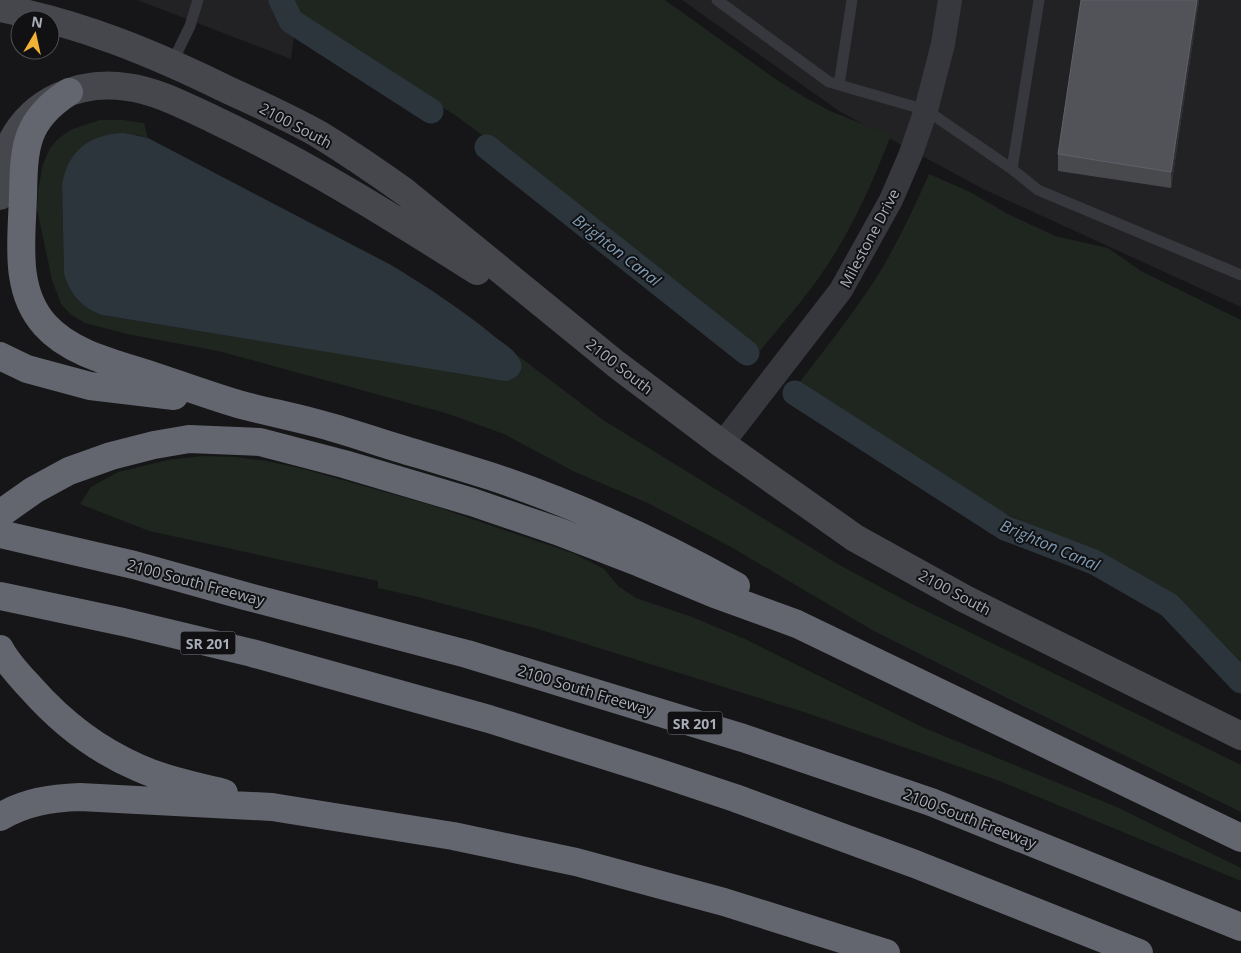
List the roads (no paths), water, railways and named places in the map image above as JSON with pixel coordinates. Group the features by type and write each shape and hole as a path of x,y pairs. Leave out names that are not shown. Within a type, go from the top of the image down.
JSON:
{"highway":[{"path":"69,92 54,101 42,113 33,128 25,152 22,262 26,292 43,324 54,335 67,344 105,361 237,404 344,431 498,479 558,501 686,559 750,594 797,624"},
{"path":"0,356 27,369 90,386 237,404"},
{"path":"0,514 34,490 69,471 111,456 154,445 189,439 260,442 344,464 472,502 557,531 715,594 797,624 1241,838"},
{"name":"2100 South Freeway","path":"0,534 134,564 245,596 467,654 752,741 931,802 1241,927"},
{"name":"SR 201","path":"0,596 123,622 252,653 471,714 654,771 735,798 915,864 1139,953"},
{"path":"0,650 45,703 82,734 113,755 165,778 272,807 453,836 576,862 724,902 886,953"},
{"path":"0,817 13,809 33,802 72,797 272,807"}],"main road":[{"name":"2100 South","path":"0,8 68,25 172,63 296,123 340,147 405,192 616,364 722,444 864,543 965,599 1241,736"},
{"path":"0,196 4,162 9,146 29,116 41,106 69,92 105,86 126,86 148,91 168,98 230,128 315,173 489,278 616,364"}],"street":[{"name":"Milestone Drive","path":"722,444 841,290 891,200 910,156 926,110 942,44 950,0"}],"lane":[{"path":"172,63 190,26 198,0"},
{"path":"717,0 829,82 926,110 1012,169 1038,190 1241,275"},
{"path":"839,85 852,0"},
{"path":"1012,169 1039,0"}],"waterway":[{"name":"Brighton Canal","path":"281,0 291,21 431,111"},
{"name":"Brighton Canal","path":"487,147 747,353"},
{"name":"Brighton Canal","path":"795,393 1005,528 1094,562 1169,605 1241,681"}]}
